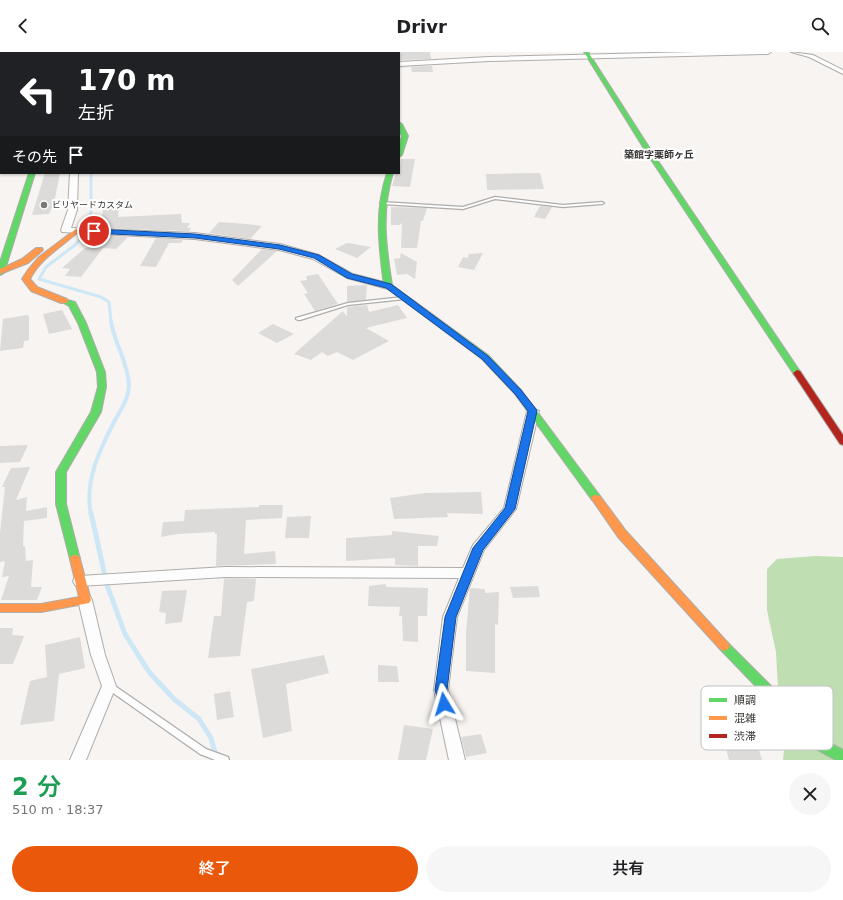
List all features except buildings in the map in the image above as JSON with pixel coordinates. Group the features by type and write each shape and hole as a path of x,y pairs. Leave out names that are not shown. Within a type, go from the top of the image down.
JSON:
{"main road":[{"path":"587,54 651,155 843,442"},
{"path":"400,126 405,136 400,152"},
{"path":"0,272 32,174"},
{"path":"389,174 386,180 380,216 388,286 485,358 518,392 627,540 714,636 763,686"},
{"path":"0,272 25,260 65,230"},
{"path":"0,608 42,608 85,600 87,580 61,504 60,486 62,472 96,412 102,387 101,372 82,323 72,304 34,289 26,279 34,263 65,242 78,231"},
{"path":"830,750 843,757"}],"street":[{"path":"486,52 489,59"},
{"path":"400,64 587,54 768,52"},
{"path":"794,52 811,56 843,72"},
{"path":"74,174 72,199 74,211 71,221 65,230 195,236 280,247 316,257 350,276 388,286"},
{"path":"457,760 441,690 450,617 478,548 510,509 533,411"},
{"path":"87,580 118,577 293,571 468,573"},
{"path":"78,760 109,686 98,655 85,600"}],"lane":[{"path":"382,203 464,208 495,198 563,206 602,203"},
{"path":"298,319 348,304 404,298"},
{"path":"109,686 203,752 225,760"}],"green space":[{"path":"816,556 843,557 843,760 783,760 784,750 833,750 833,686 778,686 776,652 767,610 767,569 777,559"}],"waterway":[{"path":"91,174 91,211 87,232 75,245 46,267 39,279 101,297 109,302 111,322"},
{"path":"91,514 89,502 95,466 129,390 124,360 115,337 111,321"},
{"path":"91,513 107,585 125,634 149,672 174,699 199,719 211,738 217,760"}],"traffic: fast":[{"path":"586,52 651,155 797,373"},
{"path":"400,126 405,136 400,152"},
{"path":"0,273 32,174"},
{"path":"390,174 385,187 381,215 382,243 388,286 485,357 518,392 596,498"},
{"path":"64,301 72,304 82,323 101,372 102,387 96,412 61,472 61,504 75,559"},
{"path":"724,646 763,686"},
{"path":"830,750 843,757"}],"traffic: slow":[{"path":"64,301 34,289 26,279 30,271 41,258 76,231"},
{"path":"0,272 25,261 39,250"},
{"path":"596,498 622,534 724,646"},
{"path":"0,608 41,608 85,600 75,559"}],"traffic: jam":[{"path":"797,373 843,442"}],"place":[{"name":"ビリヤードカスタム","path":"44,205"}],"district":[{"name":"築館字薬師ヶ丘","path":"659,154"}],"route":[{"path":"94,231 150,232 280,247 316,257 350,276 388,286 485,358 518,392 533,411 510,509 478,548 450,617 441,690 444,704"}]}
